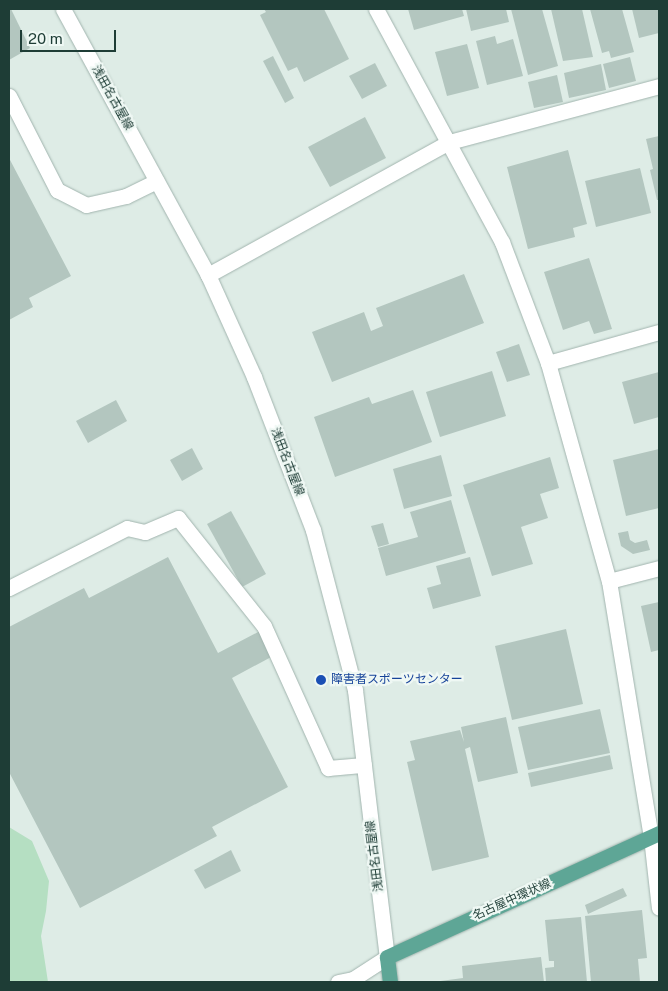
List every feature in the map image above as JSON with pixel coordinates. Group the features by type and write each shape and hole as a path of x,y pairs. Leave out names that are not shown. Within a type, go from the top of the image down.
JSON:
{"main road":[{"name":"名古屋中環状線","path":"387,956 655,835"},
{"path":"387,956 390,982"}],"street":[{"name":"浅田名古屋線","path":"63,9 208,275 254,377 313,530 355,690 387,956"},
{"path":"376,9 502,242 548,363 609,581 655,835 659,908"},
{"path":"208,275 449,142 659,86"},
{"path":"9,96 57,190 86,204 126,196 157,181"},
{"path":"548,363 659,332"},
{"path":"9,588 126,528 145,532 178,518 264,626 328,768 364,765"},
{"path":"609,581 659,568"},
{"path":"338,982 353,979 387,956"}],"green space":[{"path":"9,827 32,841 49,881 41,936 48,982 9,982"}],"building":[{"path":"9,9 11,9 30,48 9,60"},
{"path":"264,9 324,9 349,59 304,82 297,67 288,71 260,15 266,12"},
{"path":"408,9 462,9 464,16 414,30"},
{"path":"466,9 506,9 509,22 471,31"},
{"path":"511,9 542,9 558,66 528,75"},
{"path":"551,9 582,9 593,57 563,61"},
{"path":"590,9 622,9 634,52 611,58 609,51 602,53"},
{"path":"632,9 659,9 659,33 639,38"},
{"path":"495,36 497,44 513,39 523,76 487,85 476,41"},
{"path":"467,44 479,88 447,96 435,52"},
{"path":"273,56 294,98 285,103 263,61"},
{"path":"630,57 636,81 609,88 603,64"},
{"path":"375,63 387,86 362,99 349,76"},
{"path":"601,64 606,90 569,98 564,73"},
{"path":"557,75 563,102 534,108 528,82"},
{"path":"365,117 386,158 330,187 308,147"},
{"path":"659,136 659,200 657,200 650,170 653,169 646,139"},
{"path":"568,150 587,224 573,228 575,237 528,249 507,167"},
{"path":"9,158 71,276 29,298 33,307 9,320"},
{"path":"640,168 651,213 596,227 585,181"},
{"path":"589,258 612,329 594,334 589,321 563,330 544,272"},
{"path":"464,274 484,323 332,382 312,332 364,312 371,331 383,326 376,308"},
{"path":"519,344 530,375 507,382 496,352"},
{"path":"492,371 506,416 440,437 426,392"},
{"path":"659,372 659,417 634,424 622,382"},
{"path":"413,390 432,442 335,477 314,417 369,397 372,404"},
{"path":"116,400 127,421 88,443 76,421"},
{"path":"192,448 203,469 182,481 170,460"},
{"path":"659,449 659,508 626,516 613,460"},
{"path":"441,455 452,496 404,509 393,469"},
{"path":"550,457 559,488 540,494 548,518 521,527 533,564 492,576 463,485"},
{"path":"451,500 466,553 386,576 378,548 418,537 410,512"},
{"path":"231,511 266,574 242,587 207,524"},
{"path":"383,523 389,544 378,547 371,526"},
{"path":"628,531 630,540 635,543 647,540 650,550 633,554 621,546 618,533"},
{"path":"168,557 218,653 260,631 273,656 232,678 288,787 212,827 217,836 80,908 9,772 9,627 84,588 89,598"},
{"path":"470,557 481,596 433,609 427,588 441,584 436,566"},
{"path":"659,602 659,650 651,652 641,606"},
{"path":"566,629 583,704 512,720 495,646"},
{"path":"600,709 610,753 528,770 518,727"},
{"path":"506,717 518,773 478,782 470,747 465,749 489,857 432,871 407,762 415,760 410,741 460,730 464,742 461,727"},
{"path":"610,755 613,769 531,787 528,773"},
{"path":"231,850 241,871 205,889 194,870"},
{"path":"623,888 627,896 588,914 585,905"},
{"path":"642,910 647,958 638,959 640,982 591,982 585,916"},
{"path":"581,917 587,982 546,982 545,968 554,967 554,961 549,961 545,920"},
{"path":"541,957 544,982 433,982 463,978 462,966"}],"place":[{"name":"障害者スポーツセンター","path":"321,680"}]}
